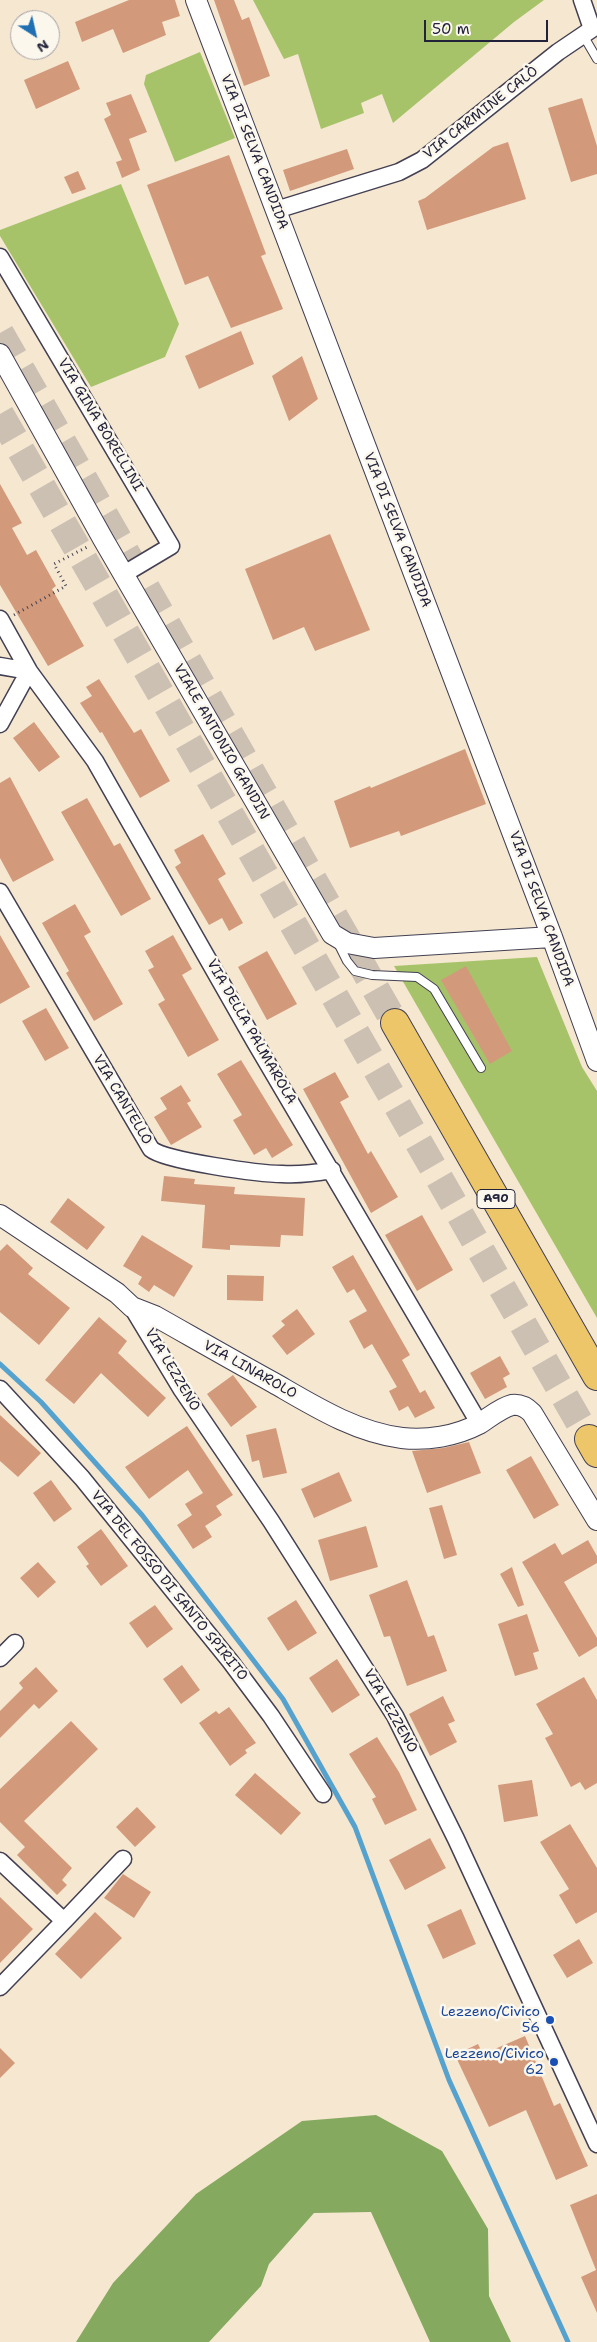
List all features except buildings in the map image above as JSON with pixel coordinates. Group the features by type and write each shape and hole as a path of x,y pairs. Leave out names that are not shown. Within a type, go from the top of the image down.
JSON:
{"highway":[{"name":"A90","path":"395,1023 597,1376"}],"street":[{"name":"VIA DI SELVA CANDIDA","path":"196,0 552,937 597,1061"},
{"path":"582,0 591,30"},
{"name":"VIA CARMINE CALÒ","path":"276,210 410,168 431,154 558,52 591,30"},
{"name":"VIA GINA BORELLINI","path":"0,257 171,546 124,574"},
{"name":"VIALE ANTONIO GANDIN","path":"0,354 103,539 313,903 336,938"},
{"name":"VIA DELLA PALMAROLA","path":"1,620 29,671 95,761 250,1033 479,1423"},
{"path":"0,666 29,671 0,724"},
{"name":"VIA CANTELLO","path":"0,892 151,1149 162,1156 180,1160 280,1174 332,1170"},
{"path":"336,938 354,946 374,948 552,937"},
{"name":"VIA LINAROLO","path":"0,1215 117,1293 132,1306 155,1316 315,1406 368,1431 392,1437 419,1439 451,1434 479,1423 506,1407 522,1406 532,1413 594,1509"},
{"name":"VIA LEZZENO","path":"132,1306 182,1390 291,1552 395,1716 456,1839 597,2144"},
{"name":"VIA DEL FOSSO DI SANTO SPIRITO","path":"0,1389 82,1478 230,1661 271,1716 323,1794"},
{"path":"0,1658 15,1643"},
{"path":"0,1987 123,1859"},
{"path":"0,1862 64,1921"}],"lane":[{"path":"591,30 597,59"},
{"path":"336,938 347,961 355,971 372,975 417,977 434,989 481,1068"}],"path":[{"path":"1,620 66,586 54,564 103,539"}],"green space":[{"path":"253,0 544,0 514,22 393,123 382,94 361,103 364,113 321,129 298,54 284,59"},
{"path":"200,52 235,138 175,162 144,84 146,75"},
{"path":"121,184 179,324 165,357 91,387 0,236 0,230"},
{"path":"537,957 582,1067 597,1091 597,1318 394,966"},
{"path":"376,2115 442,2151 488,2229 489,2296 511,2342 430,2342 371,2212 314,2213 269,2264 261,2286 209,2342 76,2342 113,2283 196,2194 302,2121"}],"waterway":[{"path":"0,1364 41,1402 142,1515 283,1699 355,1827 449,2080 568,2342"}],"tunnel":[{"path":"0,333 395,1023"},
{"path":"0,414 589,1439"}],"place":[{"name":"Lezzeno/Civico 56","path":"550,2020"},
{"name":"Lezzeno/Civico 62","path":"554,2062"}]}
